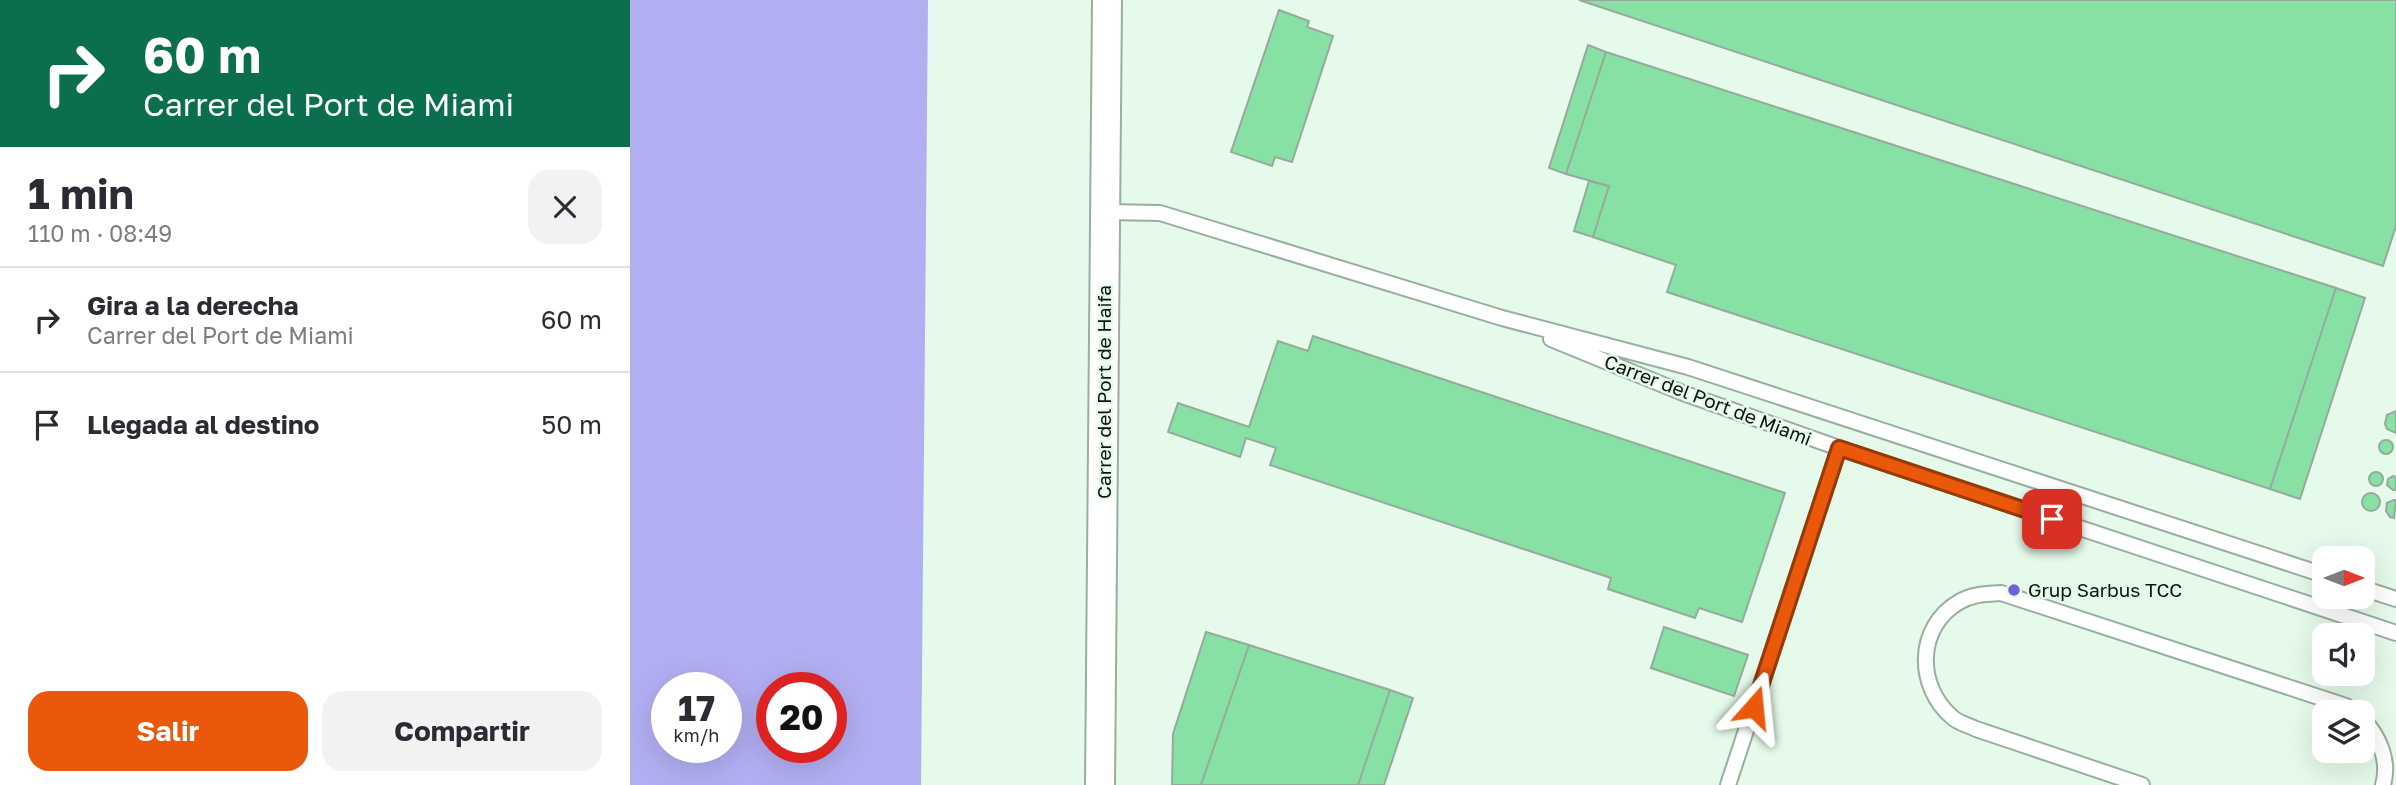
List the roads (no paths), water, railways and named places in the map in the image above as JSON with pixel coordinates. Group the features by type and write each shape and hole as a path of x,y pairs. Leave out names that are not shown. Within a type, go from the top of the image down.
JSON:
{"street":[{"name":"Carrer del Port de Haifa","path":"1100,785 1107,0"}],"lane":[{"name":"Carrer del Port de Miami","path":"1105,212 1160,213 1502,318 1688,367 2312,571"},
{"name":"Carrer del Port de Miami","path":"1502,318 1683,393 1839,448 2396,633"},
{"path":"1728,785 1839,448"},
{"path":"2375,592 2396,599"},
{"path":"2142,785 1976,729 1954,719 1937,702 1927,680 1924,656 1931,633 1942,615 1959,601 1980,594 2001,593 2328,700"},
{"path":"2375,733 2384,756 2383,785"}],"place":[{"name":"Grup Sarbus TCC","path":"2014,590"}]}
